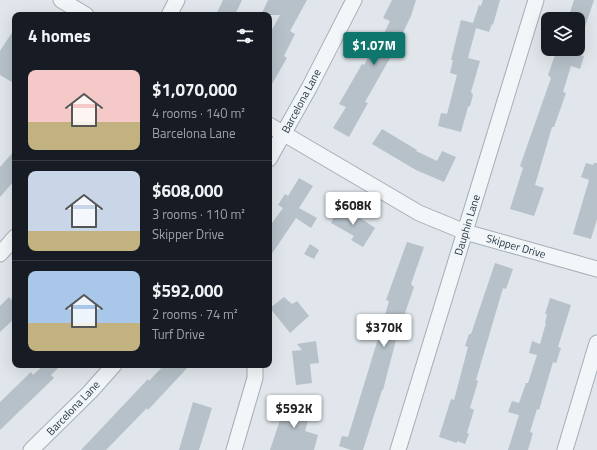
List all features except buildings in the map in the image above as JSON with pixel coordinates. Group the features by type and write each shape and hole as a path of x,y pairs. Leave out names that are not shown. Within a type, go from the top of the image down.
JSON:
{"street":[{"path":"61,0 81,12"},
{"path":"171,12 177,0"},
{"name":"Barcelona Lane","path":"272,154 354,0"},
{"name":"Dauphin Lane","path":"398,450 536,0"},
{"name":"Skipper Drive","path":"272,127 419,213 465,232 597,269"},
{"path":"0,254 12,240"},
{"path":"565,450 597,343"},
{"name":"Barcelona Lane","path":"31,450 90,392 111,368"},
{"path":"234,450 255,378 255,368"}]}
